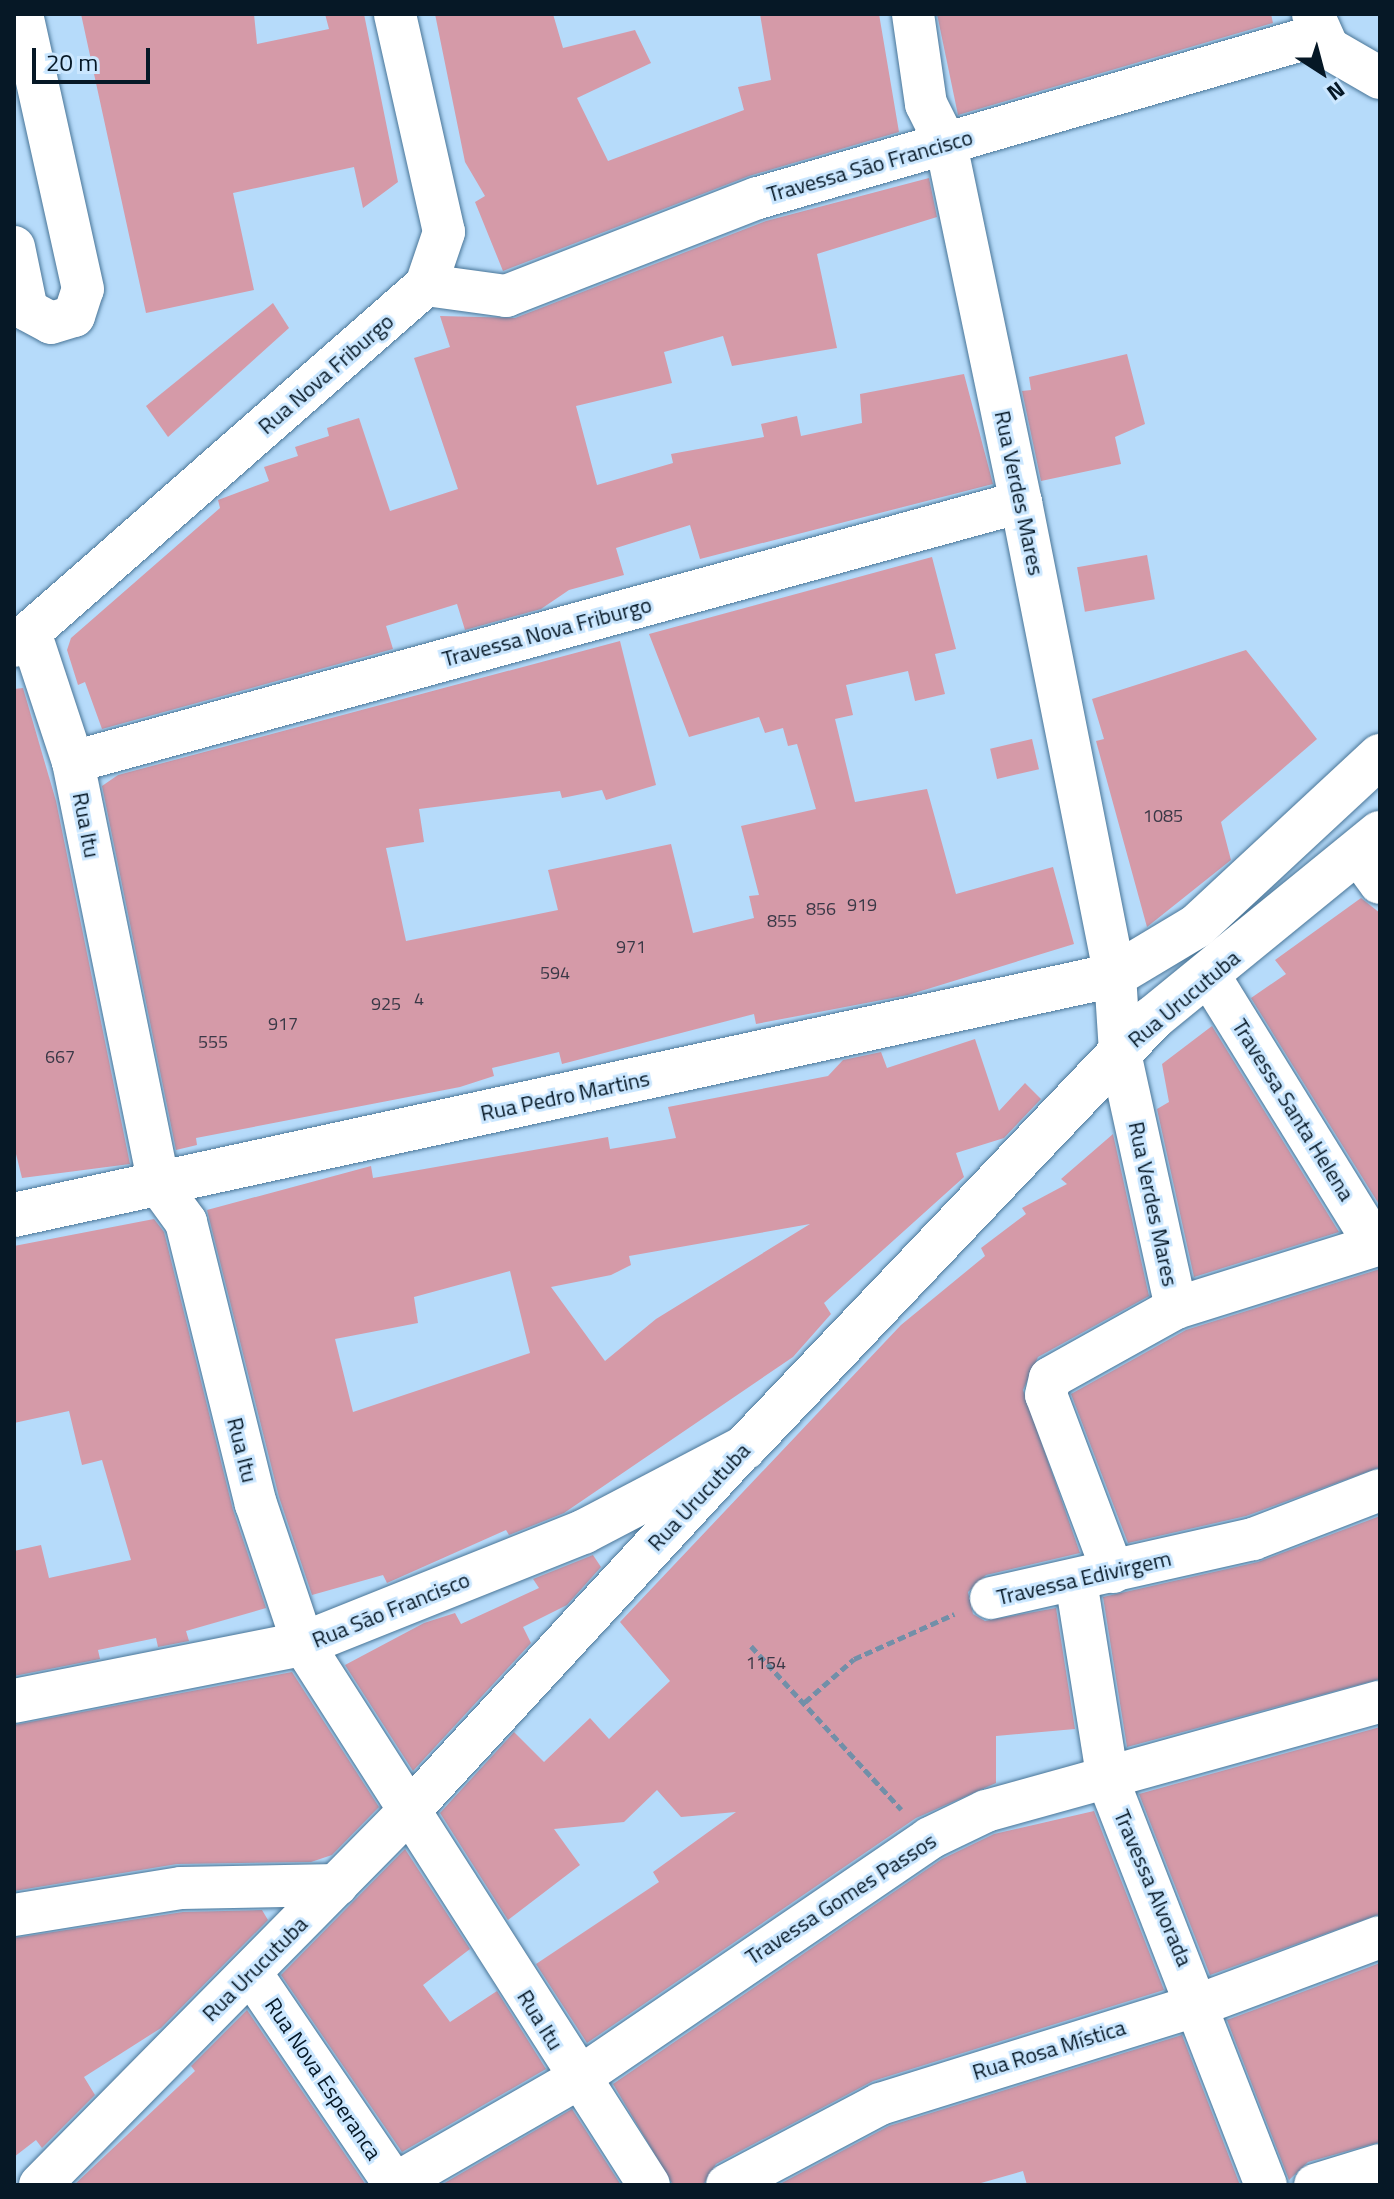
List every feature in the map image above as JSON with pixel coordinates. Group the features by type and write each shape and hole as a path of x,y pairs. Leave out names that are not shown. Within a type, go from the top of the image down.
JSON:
{"street":[{"name":"Rua Nova Friburgo","path":"22,640 426,285 444,232 395,14"},
{"name":"Rua Verdes Mares","path":"913,14 926,104 946,144 1021,502 1115,975 1120,1053 1176,1308 1050,1378"},
{"path":"14,247 27,310 51,323 74,316 83,289 31,130 20,20"},
{"name":"Travessa São Francisco","path":"426,285 506,296 758,198 946,144 1316,25"},
{"path":"1316,25 1380,78"},
{"name":"Travessa Nova Friburgo","path":"73,762 1021,502"},
{"name":"Rua Itu","path":"22,640 73,762 159,1185 186,1222 256,1504 303,1644 577,2079 649,2185"},
{"path":"1115,975 1197,926 1380,756"},
{"name":"Rua Urucutuba","path":"40,2185 408,1812 744,1448 1120,1053 1210,977 1373,856"},
{"name":"Rua Pedro Martins","path":"14,1215 1115,975"},
{"name":"Travessa Santa Helena","path":"1210,977 1378,1244"},
{"path":"1176,1308 1378,1244"},
{"name":"Travessa Alvorada","path":"1050,1378 1046,1395 1094,1577 1108,1780 1201,2004 1266,2185"},
{"name":"Rua São Francisco","path":"14,1701 303,1644 583,1532 744,1448"},
{"name":"Travessa Edivirgem","path":"991,1598 1253,1539 1380,1490"},
{"name":"Travessa Gomes Passos","path":"394,2185 577,2079 930,1838 986,1811 1108,1780 1380,1702"},
{"path":"14,1915 181,1888 337,1885"},
{"name":"Rua Rosa Mística","path":"727,2185 880,2104 1201,2004 1380,1937"},
{"name":"Rua Nova Esperanca","path":"251,1973 394,2185"},
{"path":"1315,2185 1380,2165"}],"path":[{"name":"Travessa Edivirgem","path":"805,1702 854,1659 991,1598"},
{"path":"751,1646 901,1809"}],"building":[{"path":"81,14 254,14 257,44 329,29 325,14 364,14 398,182 363,208 354,167 233,193 254,290 146,313"},
{"path":"435,14 553,14 563,48 635,30 651,63 577,98 608,161 744,110 738,87 771,80 760,14 879,14 899,132 749,176 503,271 475,202 485,196 465,162"},
{"path":"937,14 1271,14 1273,23 958,115"},
{"path":"929,178 937,217 817,254 837,348 732,366 723,336 664,352 672,383 576,406 597,485 673,463 671,454 764,437 761,424 797,416 801,436 862,423 860,394 964,374 993,484 700,559 690,525 616,548 624,575 569,590 541,609 465,630 457,604 386,626 393,649 102,729 85,682 78,685 67,650 71,638 220,508 218,500 269,481 264,467 298,456 295,447 329,436 327,428 359,418 390,511 458,489 414,358 450,347 440,316 515,318 766,221"},
{"path":"273,303 289,328 168,437 146,406"},
{"path":"1127,354 1145,424 1115,437 1121,464 1041,481 1022,391 1031,390 1029,377"},
{"path":"1147,555 1155,599 1085,612 1077,567"},
{"path":"932,557 956,649 935,654 945,694 915,701 908,671 846,685 853,715 835,719 855,802 927,789 956,894 1053,867 1074,944 908,995 756,1024 754,1014 562,1064 559,1052 492,1068 494,1076 460,1087 196,1138 197,1145 176,1150 102,786 118,775 620,641 656,785 606,800 602,790 562,798 560,791 419,809 424,842 386,848 406,941 558,910 548,870 671,844 693,933 754,918 749,896 759,895 741,826 816,809 797,744 788,746 783,728 765,733 759,717 689,737 649,634"},
{"path":"1246,650 1317,739 1221,822 1231,860 1147,927 1096,741 1104,739 1092,699"},
{"path":"23,688 56,801 130,1164 22,1178 14,1146 14,689"},
{"path":"1032,739 1039,769 997,779 990,749"},
{"path":"1361,898 1380,913 1380,1206 1251,998 1286,974 1275,960"},
{"path":"1212,1026 1339,1232 1194,1277 1157,1109 1169,1102 1162,1064"},
{"path":"975,1039 999,1111 1025,1083 1041,1099 1004,1138 956,1153 964,1177 824,1303 831,1314 793,1357 564,1513 509,1535 506,1530 387,1583 383,1575 312,1595 279,1497 207,1210 371,1166 373,1178 608,1137 610,1149 676,1138 668,1107 828,1076 843,1060 881,1052 887,1068","holes":["810,1224 656,1319 605,1361 551,1287 611,1275 631,1265 629,1256","510,1271 530,1353 353,1412 335,1339 418,1323 414,1297"]},
{"path":"1113,1134 1149,1296 1038,1357 1023,1390 1080,1553 986,1575 968,1592 973,1614 985,1621 1056,1608 1075,1729 996,1736 996,1783 916,1818 587,2043 536,1964 659,1882 653,1872 736,1812 681,1817 657,1790 624,1822 554,1829 580,1865 508,1920 440,1813 514,1732 544,1762 590,1718 609,1739 670,1681 620,1622 901,1325 985,1256 981,1248 1026,1214 1022,1208 1067,1184 1061,1179"},
{"path":"154,1219 164,1232 233,1510 266,1608 186,1631 189,1641 158,1647 156,1638 98,1650 100,1659 14,1676 14,1551 41,1545 49,1578 131,1560 102,1460 82,1465 69,1411 14,1423 14,1246"},
{"path":"1380,1269 1380,1467 1246,1516 1128,1543 1071,1394 1186,1330"},
{"path":"1380,1516 1380,1679 1127,1747 1103,1597 1258,1562"},
{"path":"593,1555 601,1567 567,1605 523,1627 531,1643 413,1771 345,1665 424,1623 455,1613 461,1624 539,1588 533,1579"},
{"path":"292,1672 379,1807 332,1855 311,1862 177,1864 14,1891 14,1725"},
{"path":"1380,1727 1380,1914 1210,1975 1139,1794"},
{"path":"1094,1811 1164,1990 873,2081 716,2164 703,2185 673,2185 613,2084 942,1859 994,1834"},
{"path":"405,1849 470,1949 423,1985 450,2022 497,1991 546,2069 402,2152 281,1975"},
{"path":"262,1910 268,1920 161,2028 84,2077 95,2095 42,2148 36,2140 14,2157 14,1938 183,1912"},
{"path":"1380,1963 1380,2142 1308,2162 1289,2180 1227,2020"},
{"path":"247,2010 366,2185 74,2185 195,2071 191,2066"},
{"path":"1182,2035 1240,2185 1027,2185 1023,2171 974,2185 778,2185 889,2126"},
{"path":"572,2109 621,2185 441,2185"}]}
